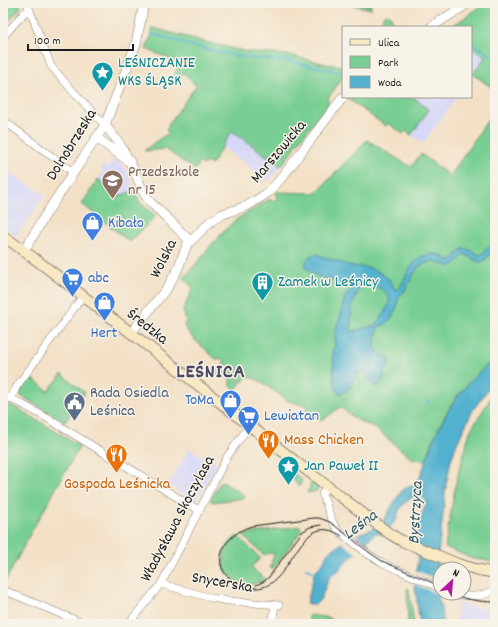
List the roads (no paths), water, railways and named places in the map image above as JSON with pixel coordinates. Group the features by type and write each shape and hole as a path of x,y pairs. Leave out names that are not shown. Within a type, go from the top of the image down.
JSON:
{"main road":[{"name":"Średzka","path":"3,236 24,250 249,426 325,490 402,541 475,570 495,573"}],"street":[{"name":"Dolnobrzeska","path":"24,250 105,125 136,44 144,3"},
{"path":"433,26 469,3"},
{"path":"29,6 51,66 105,125"},
{"path":"3,37 29,6"},
{"name":"Marszowicka","path":"190,241 211,221 223,214 247,206 269,192 283,176 342,98"},
{"path":"3,120 74,173"},
{"name":"Wolska","path":"105,125 116,139 130,162 144,193 150,202 190,241 177,271 167,288 131,333"},
{"name":"Wolska","path":"97,138 130,162"},
{"path":"11,399 17,386 83,296"},
{"path":"3,395 34,411 200,510"},
{"name":"Władysława Skoczylasa","path":"128,624 161,584 227,457 249,426"},
{"path":"325,490 332,520 337,529 368,554 385,564 432,585"},
{"name":"Snycerska","path":"161,584 228,601 277,605 272,624"},
{"path":"3,590 85,624"},
{"path":"472,597 486,595 495,590"}],"water":[{"path":"495,240 495,247 485,260 480,262 465,254 451,267 434,261 418,267 404,292 398,298 394,315 387,323 380,326 377,330 375,347 379,353 390,359 388,368 384,371 382,381 378,386 373,386 368,375 362,371 358,373 350,388 342,393 337,391 334,382 333,354 335,330 340,318 345,296 352,288 353,283 344,285 315,275 307,269 305,265 310,256 316,254 351,266 370,268 389,279 393,287 397,290 401,286 414,263 423,256 428,254 440,255 450,261 462,249 469,249 481,255","holes":["361,284 380,288 387,294 389,303 374,327 372,326 353,331 351,329 352,305"]},
{"path":"495,359 495,383 491,385 473,410 457,443 451,460 446,484 437,561 432,561 432,601 439,601 443,624 420,624 415,587 418,556 418,525 426,503 422,497 419,496 415,496 404,504 399,511 397,520 383,536 376,533 367,541 367,544 353,555 336,573 330,576 320,600 315,605 307,603 314,574 323,563 327,553 356,535 372,529 386,517 401,492 408,486 416,486 436,434 447,412 468,384"}],"waterway":[{"path":"152,34 193,46 246,58 290,61 342,72"},
{"path":"472,43 495,58"},
{"path":"306,568 317,574"}],"tram line":[{"path":"342,536 328,530 316,531 298,548 283,572 274,581 260,588 247,587 231,579 224,571 221,563 225,545 232,537 241,531 252,526 319,518 330,522 382,561 432,583"},
{"path":"256,585 269,577 302,532 310,527 321,525"},
{"path":"472,600 495,602"}],"place":[{"name":"LEŚNICZANIE WKS ŚLĄSK","path":"102,92"},
{"name":"Przedszkole nr 15","path":"112,200"},
{"name":"Kibało","path":"92,242"},
{"name":"abc","path":"72,298"},
{"name":"Zamek w Leśnicy","path":"263,302"},
{"name":"Hert","path":"104,322"},
{"name":"ToMa","path":"230,420"},
{"name":"Rada Osiedla Leśnica","path":"75,422"},
{"name":"Lewiatan","path":"249,436"},
{"name":"Mass Chicken","path":"269,460"},
{"name":"Gospoda Leśnicka","path":"117,474"},
{"name":"Jan Paweł II","path":"289,486"}],"district":[{"name":"LEŚNICA","path":"211,373"}],"water label":[{"name":"Bystrzyca","path":"417,513"},
{"name":"Leśna","path":"361,526"}]}
